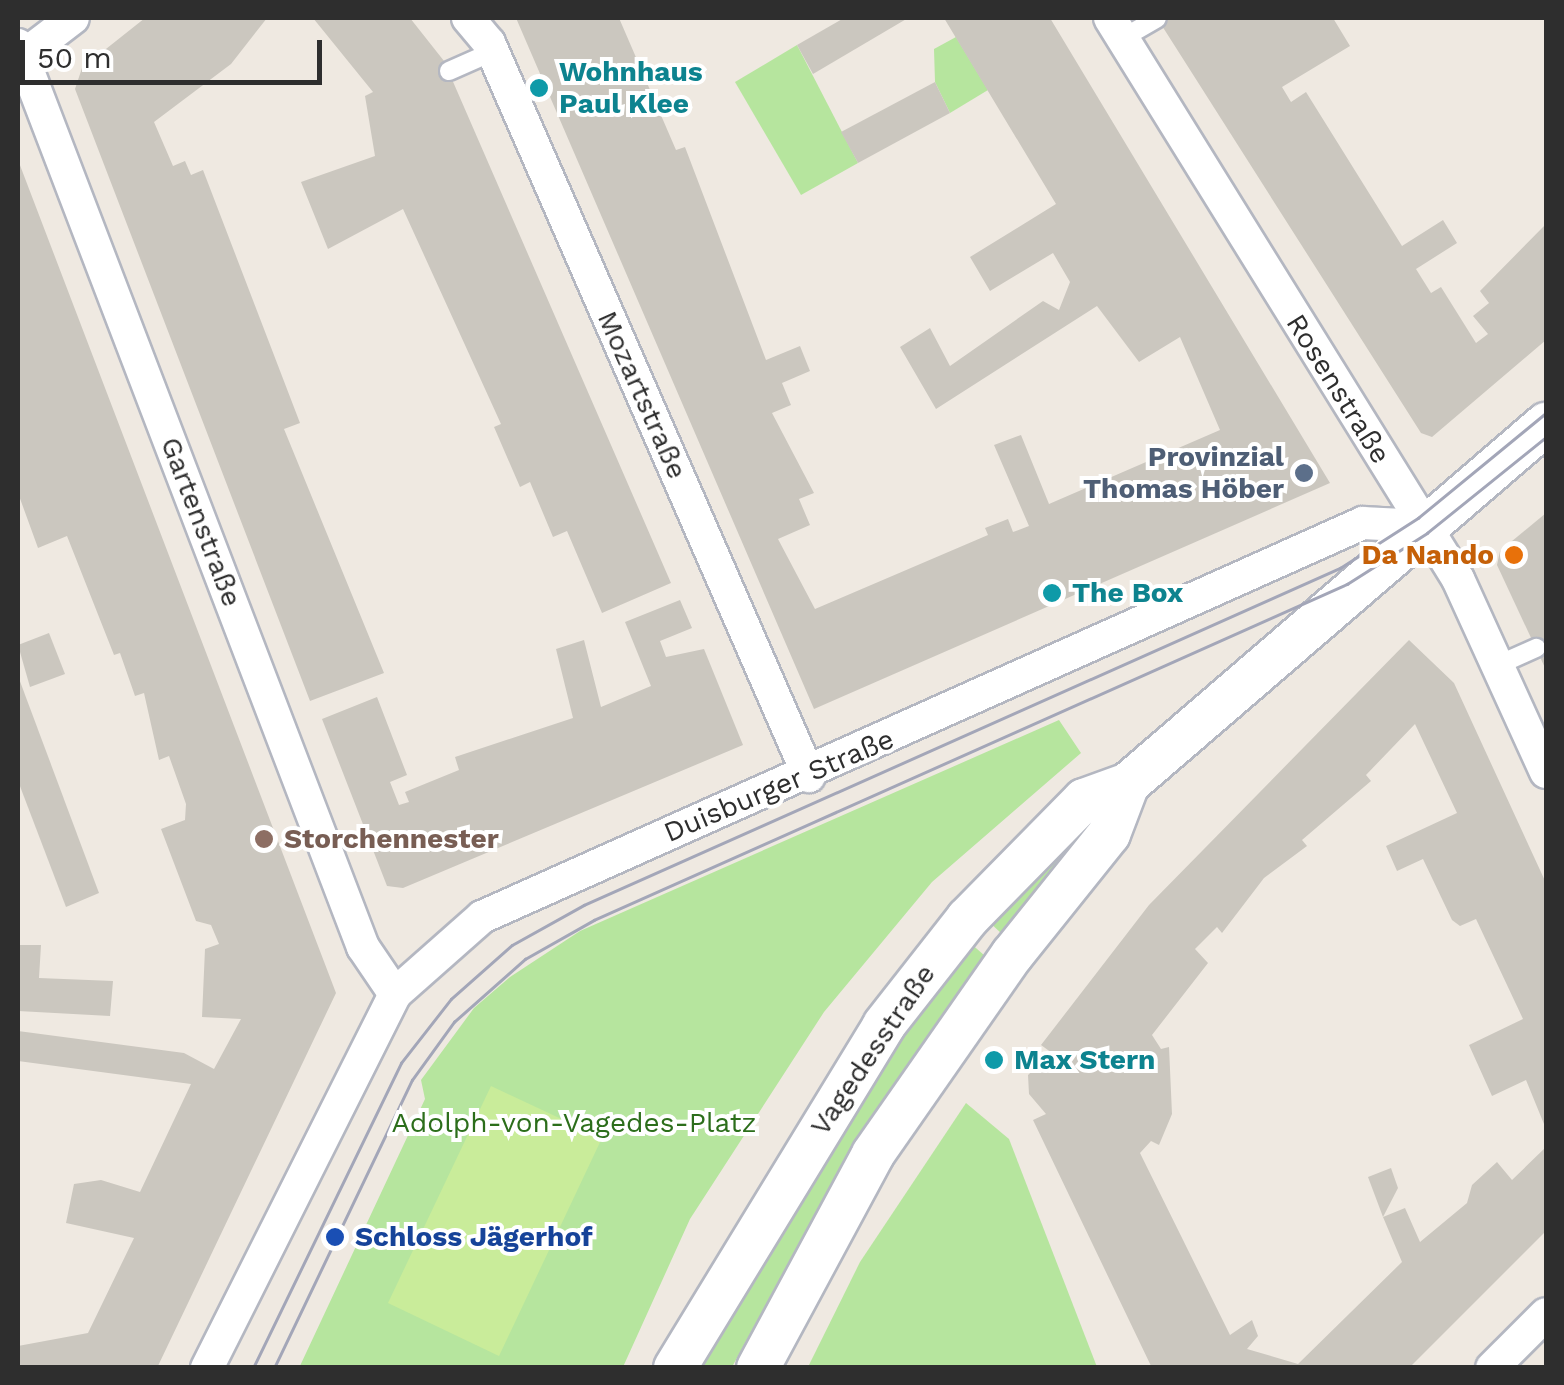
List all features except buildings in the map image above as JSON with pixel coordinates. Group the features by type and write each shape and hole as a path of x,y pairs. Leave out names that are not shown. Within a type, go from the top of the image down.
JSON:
{"street":[{"path":"19,54 73,18"},
{"name":"Mozartstraße","path":"468,18 492,52 809,776"},
{"name":"Rosenstraße","path":"1116,28 1458,579 1546,772"},
{"name":"Gartenstraße","path":"19,54 364,947 394,994"},
{"path":"1422,526 1546,424"},
{"name":"Duisburger Straße","path":"207,1368 394,994 422,962 526,892 809,776 1363,523 1422,526"},
{"name":"Vagedesstraße","path":"675,1368 759,1222 925,970 1084,800 1128,784 1422,526"},
{"name":"Vagedesstraße","path":"758,1368 873,1154 1012,955 1109,834 1128,784"},
{"path":"1492,1368 1546,1314"}],"lane":[{"path":"1116,28 1157,18"},
{"path":"449,71 492,52"},
{"path":"1498,665 1536,648"}],"green space":[{"path":"956,37 988,90 950,113 935,82 934,49"},
{"path":"797,45 858,163 801,195 735,82"},
{"name":"Adolph-von-Vagedes-Platz","path":"1059,720 1081,753 932,882 824,1012 690,1219 623,1367 299,1368 425,1099 421,1080 474,1008 510,977 580,931"},
{"path":"1079,831 1083,835 1002,934 987,920"},
{"path":"968,941 985,956 847,1156 732,1367 702,1368 855,1100"},
{"path":"491,1086 602,1138 499,1356 388,1303"},
{"path":"966,1103 1009,1139 1097,1367 808,1367 860,1262"}],"tram line":[{"path":"253,1368 401,1063 451,999 512,945 584,905 1340,568 1418,518 1546,413"},
{"path":"274,1368 412,1080 454,1022 525,959 594,920 1347,584 1427,533 1546,437"}],"place":[{"name":"Wohnhaus Paul Klee","path":"539,88"},
{"name":"Provinzial Thomas Höber","path":"1304,473"},
{"name":"Da Nando","path":"1514,555"},
{"name":"The Box","path":"1052,593"},
{"name":"Storchennester","path":"264,839"},
{"name":"Max Stern","path":"994,1060"},
{"name":"Schloss Jägerhof","path":"335,1237"}]}
